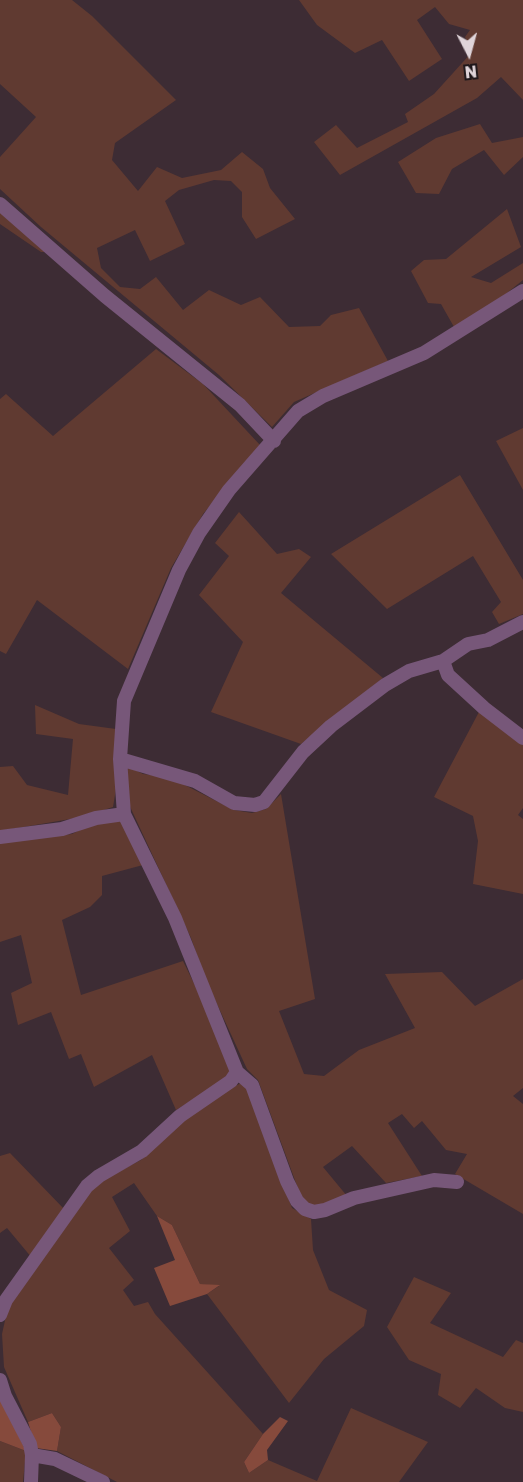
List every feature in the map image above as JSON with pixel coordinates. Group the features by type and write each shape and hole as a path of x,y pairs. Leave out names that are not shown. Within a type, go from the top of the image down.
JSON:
{"street":[{"path":"0,204 96,289 240,405 274,441"},
{"path":"457,1182 434,1180 354,1198 314,1212 305,1209 297,1201 252,1085 237,1072 175,918 124,814 120,759 124,700 179,570 199,533 229,490 298,411 308,404 424,353 523,291"},
{"path":"120,759 195,781 234,803 255,806 264,802 303,752 357,706 408,671 443,661 468,644 488,640 523,622"},
{"path":"443,661 448,675 484,708 523,738"},
{"path":"0,837 62,829 96,818 124,814"},
{"path":"0,1315 6,1300 87,1186 99,1176 142,1151 180,1116 231,1081 237,1072"},
{"path":"0,1380 32,1455 31,1482"},
{"path":"32,1455 55,1459 103,1482"}],"shaded area":[{"path":"0,0 72,0 92,16 176,100 115,143 112,160 138,191 157,167 182,178 221,170 242,152 263,169 270,188 295,219 256,239 242,217 242,192 231,181 214,180 179,190 165,201 185,244 150,261 135,230 97,248 101,268 120,287 140,289 156,277 183,310 209,290 241,305 260,297 289,327 320,326 331,315 359,308 388,361 294,402 272,427 219,375 41,227 0,189 0,157 36,117 0,84"},
{"path":"299,0 523,0 523,100 501,77 477,98 340,175 314,142 336,125 357,148 408,122 405,114 434,94 472,52 465,37 470,30 449,24 435,7 417,20 442,59 409,81 382,40 355,53 317,25"},
{"path":"480,124 492,143 523,137 523,157 504,175 484,150 452,169 439,194 416,193 398,162 436,138"},
{"path":"507,209 521,247 471,277 491,283 523,263 523,280 497,301 454,327 441,304 428,303 411,271 424,260 446,259"},
{"path":"0,212 46,252 41,252 0,224"},
{"path":"156,349 203,384 260,445 203,514 171,568 128,669 37,600 6,654 0,651 0,399 6,394 53,436"},
{"path":"523,428 523,490 496,441"},
{"path":"460,475 523,580 523,614 499,624 492,612 501,602 473,556 387,609 331,554"},
{"path":"239,512 277,554 299,549 311,557 281,593 383,678 301,744 211,712 243,642 199,595 229,556 215,543"},
{"path":"35,705 79,724 116,729 117,783 113,807 82,817 0,831 0,767 13,766 27,785 68,795 73,739 36,734"},
{"path":"480,710 523,742 523,808 518,815 523,819 523,894 473,884 478,841 473,816 434,797"},
{"path":"123,764 143,774 169,777 234,810 252,813 266,809 281,794 315,999 279,1011 304,1074 324,1076 359,1050 415,1028 385,974 442,972 475,1006 523,979 523,1088 513,1096 523,1104 523,1214 455,1174 467,1154 446,1150 422,1121 414,1128 402,1114 388,1123 422,1176 386,1183 352,1146 323,1167 347,1196 314,1207 303,1202 258,1080 247,1069 205,978 191,938 126,798"},
{"path":"121,818 143,865 102,876 102,895 90,907 62,920 81,995 183,961 214,1024 232,1070 222,1082 176,1110 152,1055 94,1087 81,1054 69,1059 51,1012 18,1025 11,993 32,983 21,935 0,942 0,843 72,834 92,824"},
{"path":"241,1083 248,1090 292,1208 311,1219 313,1250 329,1290 367,1310 364,1326 324,1359 289,1403 207,1294 219,1286 200,1284 172,1225 157,1216 134,1183 112,1197 130,1231 109,1248 134,1280 123,1290 134,1306 148,1302 155,1314 263,1434 244,1462 249,1473 268,1460 317,1481 351,1408 428,1442 399,1482 117,1482 57,1451 61,1427 52,1413 28,1422 4,1367 2,1334 8,1307 89,1193 102,1180 141,1160 174,1128 222,1093"},
{"path":"10,1153 65,1210 32,1258 7,1228 0,1233 0,1156"},
{"path":"157,1216 172,1225 200,1284 220,1285 207,1294 170,1306 154,1268 175,1260"},
{"path":"414,1277 451,1293 430,1323 503,1357 516,1340 523,1343 523,1412 505,1408 476,1388 460,1408 438,1395 441,1374 409,1360 387,1327"},
{"path":"0,1397 26,1451 0,1441"},
{"path":"52,1413 61,1427 57,1451 36,1448 28,1422"},
{"path":"280,1417 288,1421 267,1450 268,1460 249,1473 244,1462 263,1434"},
{"path":"0,1441 26,1451 23,1482 0,1482"}]}
